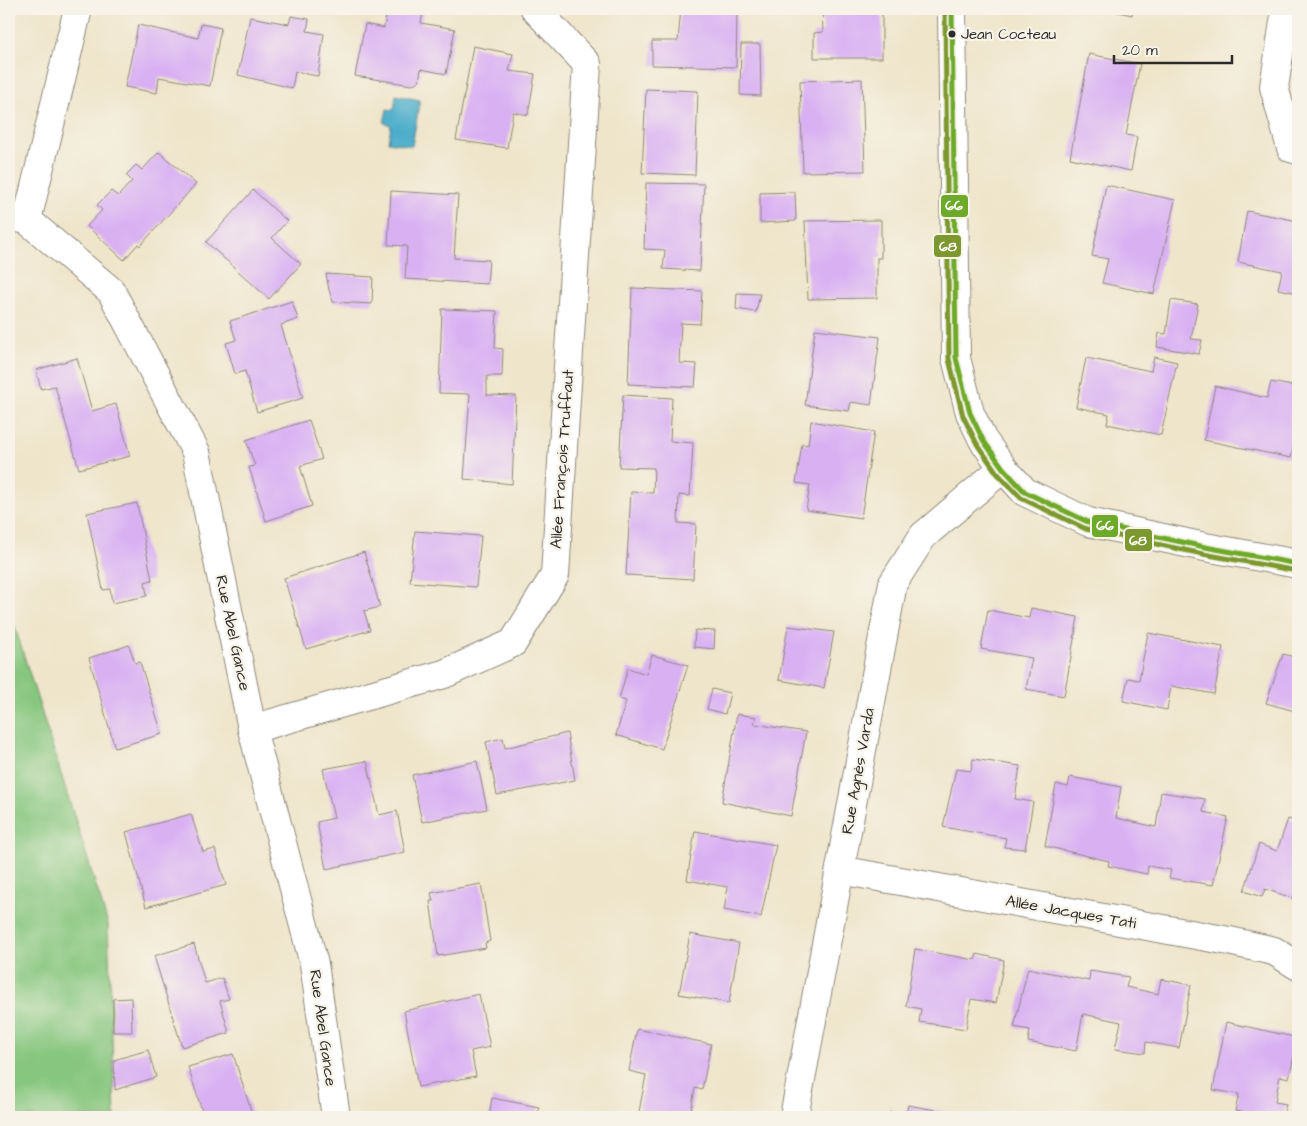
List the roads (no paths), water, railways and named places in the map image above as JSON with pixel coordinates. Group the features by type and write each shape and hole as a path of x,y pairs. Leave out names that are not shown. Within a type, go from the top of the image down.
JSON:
{"street":[{"path":"18,218 78,9"},
{"name":"Allée François Truffaut","path":"252,728 444,674 513,643 555,575 587,64 536,9"},
{"path":"952,9 956,358 970,413 983,440 1003,468 1025,492 1088,522 1205,547 1298,564"},
{"path":"1286,9 1274,86 1291,148 1298,150"},
{"name":"Rue Abel Gance","path":"18,218 111,291 196,452 252,728 314,964 336,1117"},
{"name":"Rue Agnès Varda","path":"794,1117 893,583 923,536 1003,468"},
{"name":"Allée Jacques Tati","path":"840,870 1229,941 1274,952 1298,966"}],"water":[{"path":"396,95 420,100 412,146 388,142 391,125 384,123 387,109 394,110"}],"place":[{"name":"Jean Cocteau","path":"952,34"}]}
